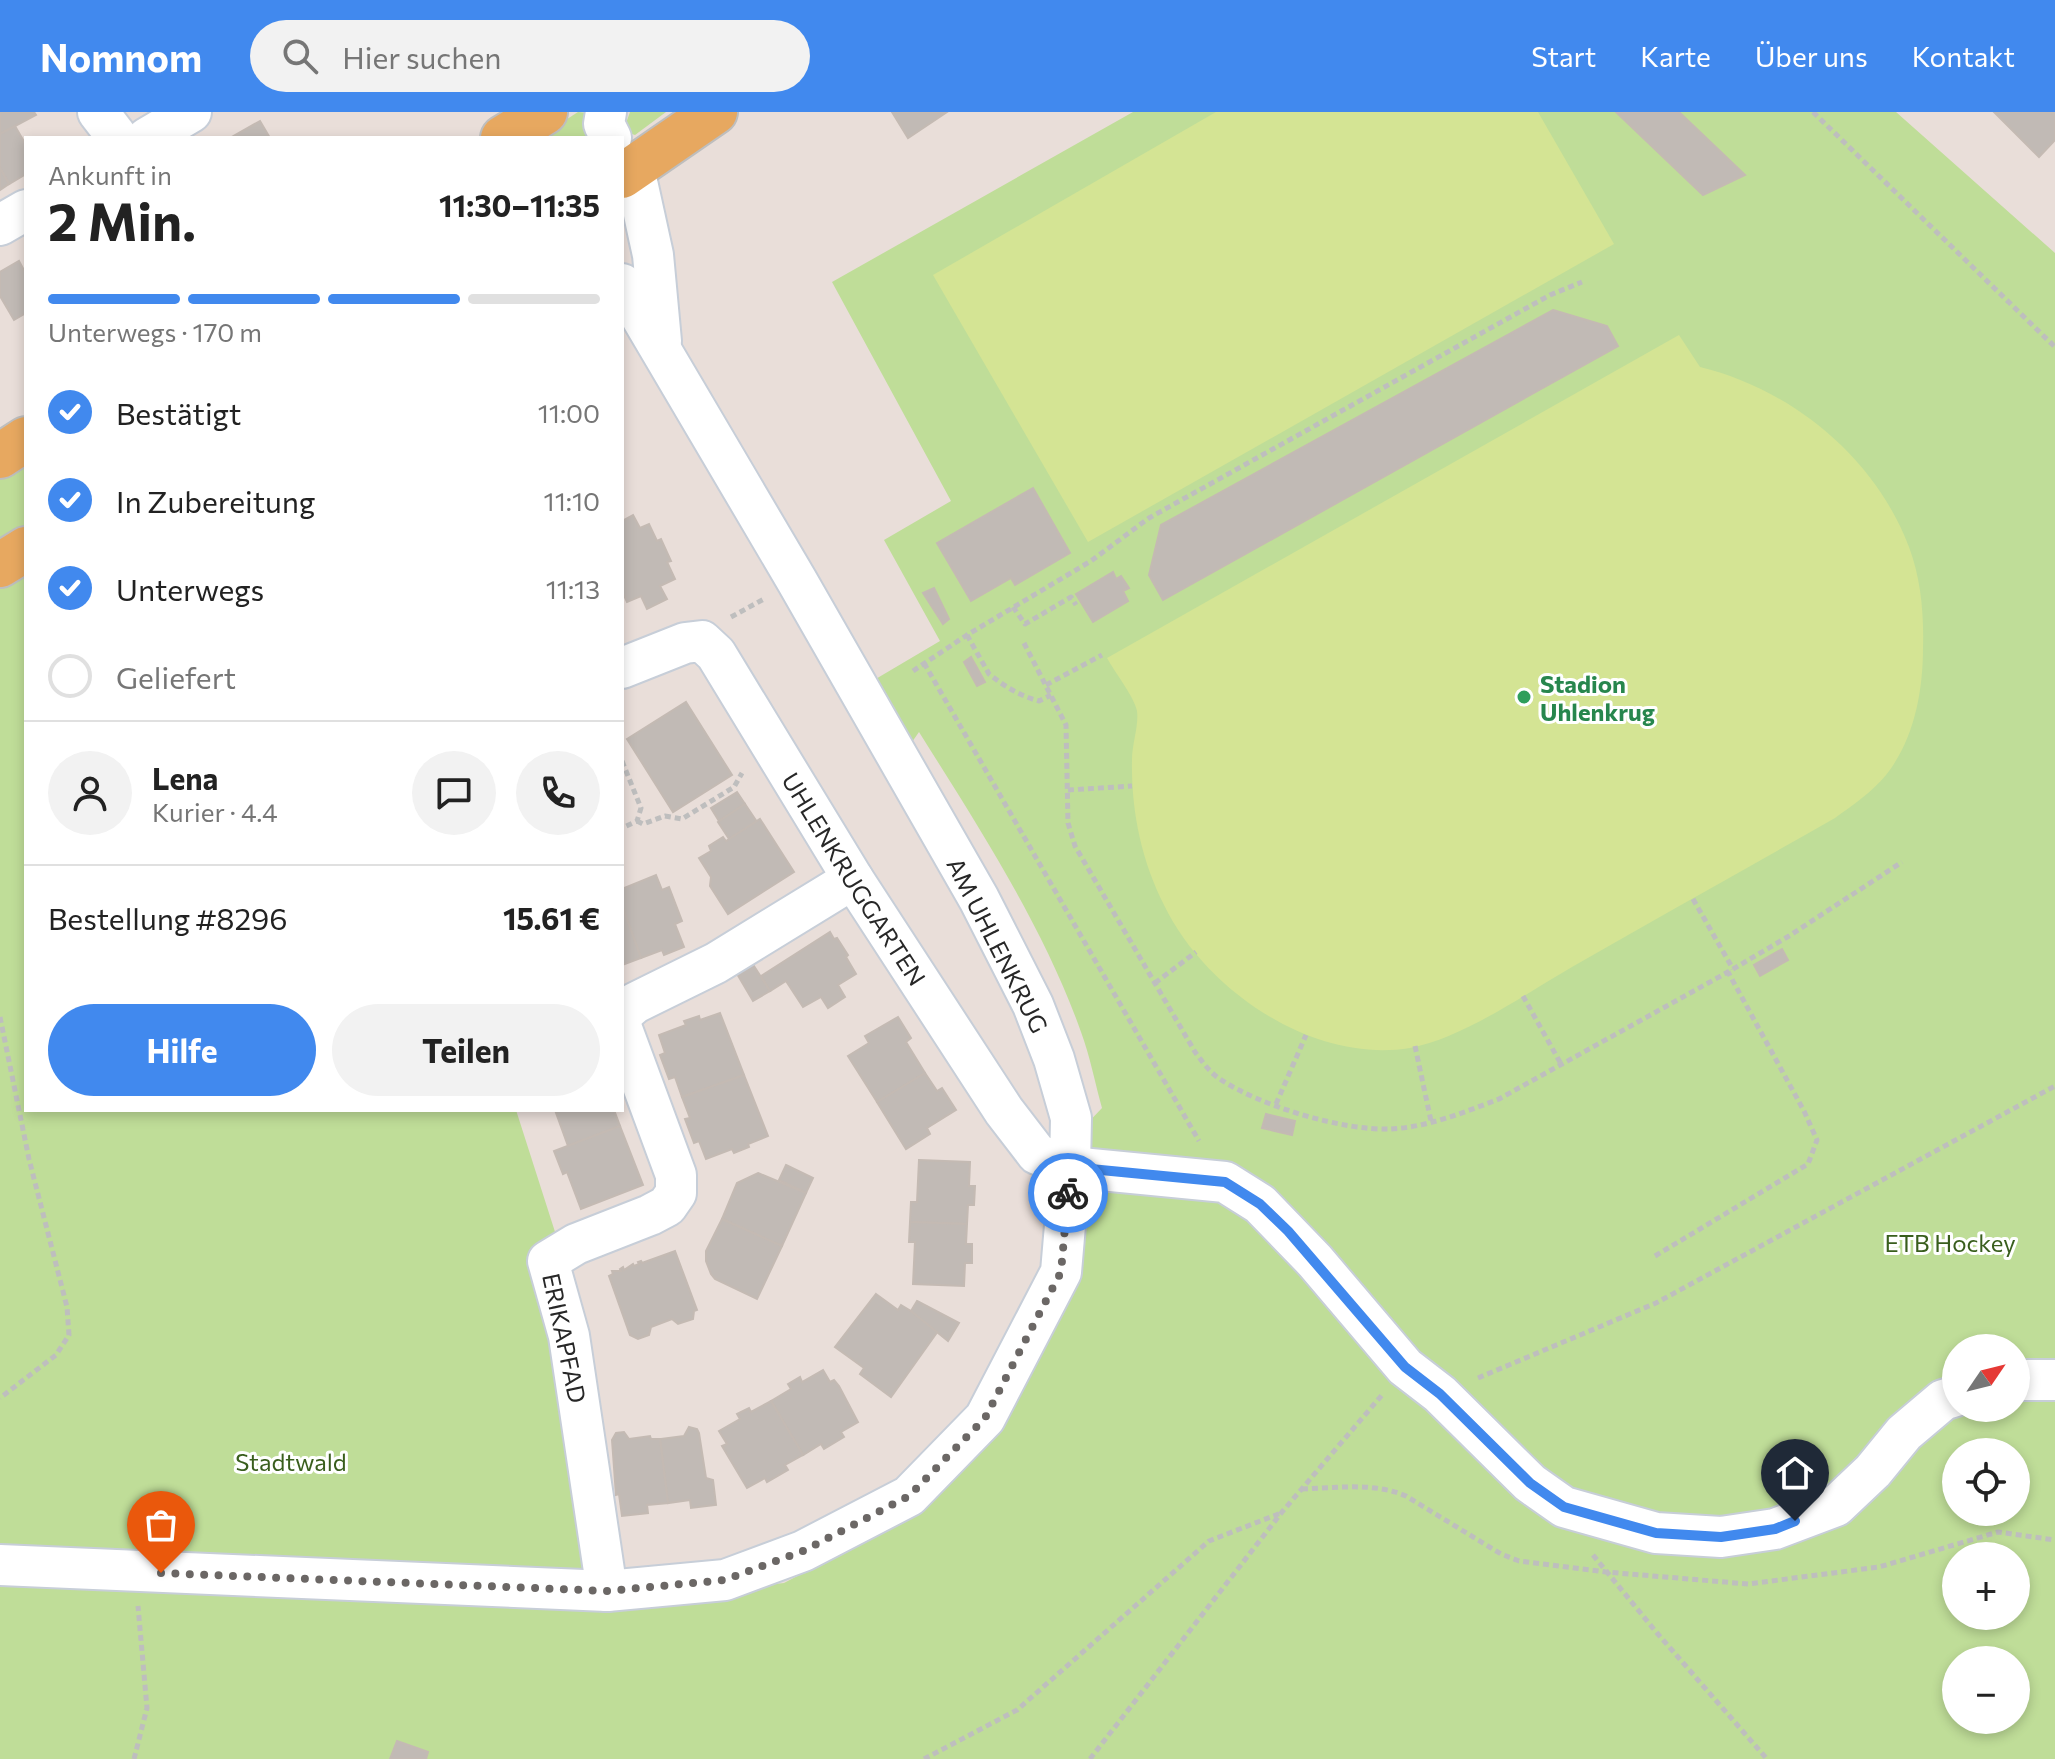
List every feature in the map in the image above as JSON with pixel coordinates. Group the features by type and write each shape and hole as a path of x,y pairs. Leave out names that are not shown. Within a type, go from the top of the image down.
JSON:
{"main road":[{"path":"506,136 545,112"},
{"path":"630,155 715,112"},
{"path":"0,456 24,440"},
{"path":"0,565 24,550"}],"street":[{"path":"98,112 116,136"},
{"path":"150,136 191,112"},
{"name":"AM UHLENKRUG","path":"606,112 604,124 614,136"},
{"name":"AM UHLENKRUG","path":"630,155 653,255 662,353"},
{"path":"0,225 24,211"},
{"name":"AM UHLENKRUG","path":"0,1565 607,1591 725,1580 803,1551 909,1496 985,1418 1061,1272 1071,1118 1054,1059 1033,1005 971,885 624,287"},
{"name":"UHLENKRUGGARTEN","path":"624,667 685,643 702,641 716,654 853,879 1004,1111 1037,1154 1070,1167 1225,1182"},
{"path":"624,1012 635,1003 726,957 853,879"},
{"name":"ERIKAPFAD","path":"607,1591 569,1336 548,1261 576,1244 667,1206 676,1193 676,1175 624,1034"},
{"path":"1225,1182 1260,1204 1288,1231 1405,1367 1440,1394 1530,1483 1564,1507 1656,1533 1721,1537 1775,1529 1836,1506 1873,1471 1904,1433 1942,1401"},
{"path":"2030,1380 2055,1380"}],"path":[{"path":"1813,112 2055,347"},
{"path":"913,671 1091,561 1149,518 1550,295 1582,282"},
{"path":"1013,607 1025,624 1071,597 1076,605"},
{"path":"729,618 755,604"},
{"path":"967,635 994,678 1022,696 1039,701 1051,695"},
{"path":"1024,643 1066,725 1068,823 1075,846 1195,1052 1218,1078 1315,1118 1359,1127 1393,1129 1431,1121 1499,1099 1789,936 1902,862"},
{"path":"1046,685 1102,655"},
{"path":"924,663 1225,1182"},
{"path":"624,766 641,808 637,821 624,827"},
{"path":"1068,790 1132,786"},
{"path":"637,821 643,824 665,816 682,819 734,787"},
{"path":"1655,1256 1808,1164 1817,1140 1693,899"},
{"path":"1155,983 1196,952"},
{"path":"1523,996 1561,1064"},
{"path":"0,1017 29,1159 67,1307 69,1335 56,1355 0,1398"},
{"path":"1276,1104 1306,1035"},
{"path":"1415,1046 1431,1121"},
{"path":"1440,1394 1656,1303 2055,1086"},
{"path":"1090,1759 1282,1512 1405,1367"},
{"path":"1564,1507 1585,1545 1767,1759"},
{"path":"924,1759 1017,1710 1209,1541 1282,1512"},
{"path":"133,1572 147,1708 134,1759"}],"green space":[{"path":"578,112 589,113 588,136 541,136"},
{"path":"630,112 666,112 635,135 629,133 625,126"},
{"path":"1133,112 1896,112 2055,253 2055,1759 0,1759 0,579 24,566 24,1112 517,1112 556,1235 603,1604 784,1583 927,1508 1000,1432 1077,1285 1081,1130 1102,1108 1090,1060 1066,993 1029,916 919,732 905,752 874,680 940,641 884,540 951,501 832,282"},
{"path":"1216,112 1538,112 1614,244 1088,542 933,275"},
{"name":"Stadion Uhlenkrug","path":"1679,335 1700,367 1734,377 1766,392 1826,432 1852,456 1894,514 1916,572 1923,635 1919,698 1910,731 1896,761 1875,787 1835,818 1451,1035 1410,1048 1373,1050 1336,1044 1300,1032 1266,1014 1234,992 1206,965 1182,936 1156,888 1139,834 1133,797 1132,759 1137,711 1107,658"},
{"path":"24,463 24,529 0,544 0,479"}],"building":[{"path":"0,112 34,112 36,115 0,134"},
{"path":"892,112 947,112 908,138"},
{"path":"1616,112 1679,112 1745,175 1703,195"},
{"path":"1994,112 2055,112 2055,140 2039,157"},
{"path":"260,121 269,136 234,136"},
{"path":"15,126 24,142 24,175 9,184 0,168 0,134"},
{"path":"0,168 9,184 0,190"},
{"path":"19,261 24,270 24,314 14,320 0,296 0,272"},
{"path":"1553,310 1607,326 1618,346 1163,600 1149,575 1161,525"},
{"path":"1033,488 1070,553 1015,585 1011,578 971,601 937,543"},
{"path":"633,515 640,528 649,524 657,541 661,539 671,561 667,562 675,579 660,586 667,599 647,609 641,596 627,602 624,595 624,520"},
{"path":"1113,572 1116,579 1121,576 1129,588 1123,591 1128,601 1093,622 1076,594"},
{"path":"934,588 949,619 943,624 923,593"},
{"path":"971,657 985,682 977,686 964,662"},
{"path":"686,702 732,775 673,812 627,739"},
{"path":"737,792 745,804 719,821 711,808"},
{"path":"745,804 757,822 729,839 718,822"},
{"path":"760,819 794,872 728,914 710,886 711,877 699,858 711,851 709,846 723,837 726,841"},
{"path":"656,875 662,890 669,887 682,921 675,924 684,947 664,955 662,950 641,958 624,911 624,888"},
{"path":"624,911 641,958 624,964"},
{"path":"830,932 848,955 846,957 856,974 838,985 845,997 828,1008 821,997 803,1007 786,981 770,991 761,976"},
{"path":"1782,949 1788,960 1760,976 1754,965"},
{"path":"752,963 770,991 753,1001 736,972"},
{"path":"720,1013 744,1075 682,1097 675,1077 669,1079 660,1055 665,1053 659,1035 686,1025 684,1021 699,1016 700,1020"},
{"path":"898,1017 911,1038 906,1042 925,1073 877,1102 848,1056 869,1043 865,1036"},
{"path":"925,1073 937,1091 942,1088 956,1110 927,1128 930,1134 906,1149 877,1102"},
{"path":"744,1075 768,1136 734,1153 732,1149 706,1159 699,1141 694,1143 685,1119 690,1118 682,1097"},
{"path":"556,1112 615,1112 620,1126 568,1146"},
{"path":"1266,1114 1295,1121 1292,1135 1262,1128"},
{"path":"620,1126 643,1185 581,1209 567,1172 563,1174 554,1151"},
{"path":"919,1160 970,1162 969,1186 975,1186 974,1205 968,1205 967,1224 910,1222 911,1202 917,1202"},
{"path":"786,1165 813,1178 806,1193 779,1180"},
{"path":"758,1173 806,1193 782,1246 722,1219 737,1183"},
{"path":"722,1219 782,1246 757,1299 715,1279 711,1274 706,1251"},
{"path":"910,1222 967,1224 966,1244 972,1244 972,1263 965,1263 964,1286 913,1284 915,1242 909,1242"},
{"path":"675,1251 697,1310 693,1319 678,1324 672,1319 651,1327 649,1335 638,1339 630,1335 609,1276 613,1274 612,1271 621,1271 623,1267 624,1270 638,1262"},
{"path":"876,1294 898,1310 901,1305 938,1331 891,1397 860,1374 864,1368 835,1347"},
{"path":"917,1301 959,1323 948,1341 911,1311"},
{"path":"823,1370 830,1382 834,1380 839,1386 858,1422 841,1432 844,1437 824,1449 821,1444 803,1455 771,1401 791,1389 788,1384 800,1377 802,1382"},
{"path":"771,1401 803,1455 785,1465 788,1470 767,1482 765,1478 747,1488 722,1446 727,1444 719,1431 740,1419 737,1414 749,1408 751,1412"},
{"path":"689,1427 697,1429 699,1433 706,1478 713,1480 716,1505 691,1508 690,1500 668,1503 660,1439 684,1436"},
{"path":"624,1432 629,1439 650,1436 651,1439 660,1439 668,1503 647,1505 648,1513 622,1516 619,1494 616,1495 612,1440 616,1433"},
{"path":"397,1741 428,1752 426,1759 390,1759"}],"way so far":[{"path":"161,1573 607,1591 725,1580 803,1551 909,1496 985,1418 1061,1272 1068,1193"}],"place":[{"name":"Stadion Uhlenkrug","path":"1524,697"}],"route":[{"path":"1068,1193 1070,1167 1225,1182 1260,1204 1315,1261 1405,1367 1440,1394 1530,1483 1564,1507 1656,1533 1721,1537 1775,1529 1795,1521"}],"park label":[{"name":"ETB Hockey","path":"1950,1242"},
{"name":"Stadtwald","path":"291,1461"}]}
